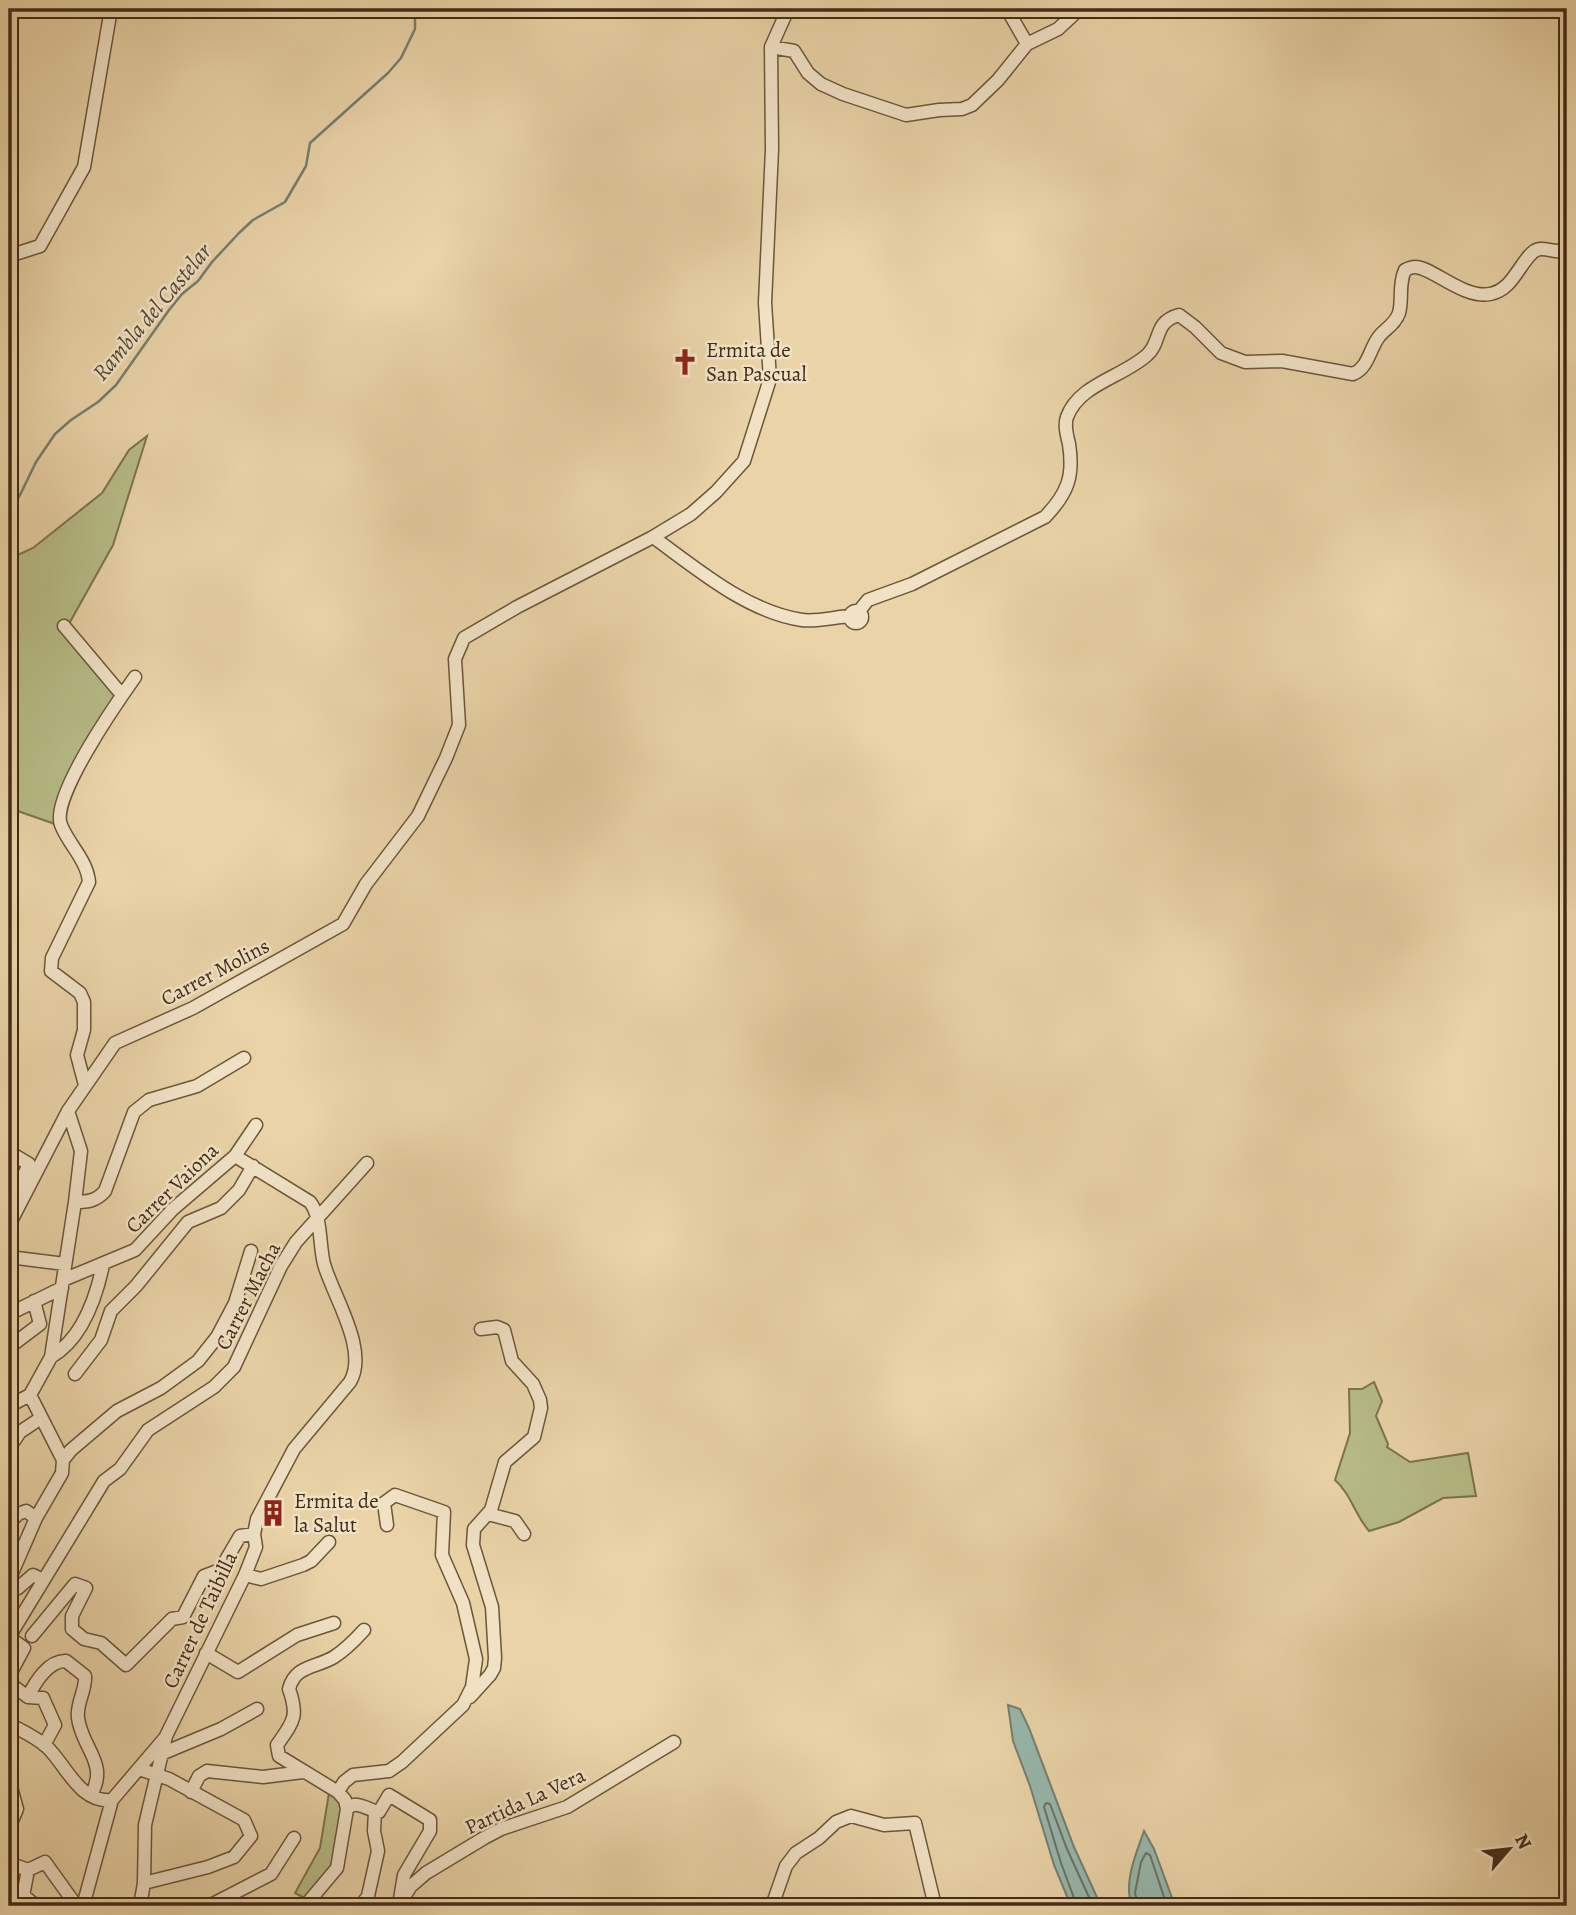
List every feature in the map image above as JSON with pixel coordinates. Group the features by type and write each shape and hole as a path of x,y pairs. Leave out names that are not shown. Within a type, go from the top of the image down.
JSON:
{"street":[{"path":"9,257 40,246 84,167 111,9"},
{"path":"788,9 771,47 794,51 808,73 821,85 906,115 972,106 1011,66 1018,52 1027,44 1058,29 1073,15 1074,9"},
{"path":"1007,9 1027,44"},
{"name":"Carrer Molins","path":"9,1225 12,1207 68,1111 115,1043 193,1008 344,924 366,884 418,816 446,758 459,725 455,659 464,638 517,607 653,537 691,513 716,492 744,461 770,379 765,303 772,149 771,47"},
{"path":"653,537 729,592 754,605 802,620 854,613 868,600 912,584 1045,517 1056,506 1070,477 1072,467 1065,425 1067,416 1080,398 1149,354 1159,328 1170,318 1179,315 1221,353 1245,362 1282,361 1353,374 1364,366 1378,338 1396,320 1400,311 1401,278 1405,270 1421,268 1455,287 1488,295 1497,292 1513,279 1534,251 1542,248 1560,253 1567,249"},
{"path":"64,626 122,695"},
{"path":"85,1085 76,1055 84,1030 84,1002 79,993 51,971 52,958 89,883 88,872 60,824 60,812 64,796 100,728 135,677"},
{"path":"75,1202 98,1198 105,1191 134,1112 149,1100 197,1086 244,1058"},
{"path":"9,1406 30,1395 51,1357 81,1152 68,1111"},
{"name":"Carrer Vaiona","path":"9,1314 62,1284 135,1250 173,1209 235,1156 256,1125"},
{"path":"10,1156 29,1164 12,1207"},
{"path":"235,1156 310,1202 316,1209 316,1219"},
{"name":"Carrer Macha","path":"43,1580 104,1481 120,1469 148,1430 215,1387 234,1367 281,1266 296,1242 367,1163"},
{"name":"Carrer Vaiona","path":"75,1374 102,1340 111,1311 136,1286 188,1222 221,1208 239,1190 253,1166"},
{"name":"Carrer de Taibilla","path":"166,1736 245,1575 256,1547 254,1534 257,1519 294,1449 350,1382 355,1370 350,1331 323,1262 316,1219"},
{"name":"Carrer Macha","path":"63,1460 117,1411 161,1388 198,1361 217,1337 235,1303 251,1251"},
{"path":"9,1257 65,1264"},
{"path":"51,1357 62,1351 92,1306 103,1265"},
{"path":"9,1359 10,1346 40,1324 34,1301"},
{"path":"338,1792 344,1782 353,1775 389,1771 402,1762 463,1705 494,1668 492,1607 473,1545 474,1529 488,1514 505,1462 534,1437 541,1408 533,1384 512,1361 504,1330 497,1327 481,1329"},
{"path":"77,1331 102,1340"},
{"path":"12,1586 36,1518 62,1473 63,1460 30,1395"},
{"path":"9,1448 20,1432 41,1418"},
{"path":"387,1525 384,1503 387,1498 395,1495 444,1512 443,1561 461,1596 476,1659 472,1687 463,1705"},
{"path":"9,1523 18,1514 26,1511 36,1518"},
{"path":"488,1514 515,1521 524,1534"},
{"path":"32,1636 75,1584 86,1588 72,1616 72,1629 84,1639 101,1643 126,1665 172,1619 183,1617 204,1576 220,1570 240,1536 254,1534"},
{"path":"245,1575 261,1579 303,1565 311,1561 329,1542"},
{"path":"9,1676 24,1648 9,1637 43,1580 33,1575 12,1586"},
{"path":"206,1653 238,1672 297,1635 334,1623"},
{"path":"306,1906 337,1868 345,1800 338,1792 279,1756 276,1752 277,1745 294,1718 290,1684 302,1670 340,1653 364,1630"},
{"path":"28,1697 41,1675 59,1661 66,1661 85,1676 78,1713 80,1729 99,1770 91,1795"},
{"path":"9,1683 28,1697 43,1698 55,1725 44,1745"},
{"path":"161,1754 221,1729 257,1709"},
{"path":"9,1724 44,1745 79,1787 100,1801 112,1800"},
{"path":"140,1906 144,1883 145,1825 166,1736"},
{"path":"9,1863 28,1870 45,1862 73,1900 82,1906 112,1800 166,1736"},
{"name":"Partida La Vera","path":"400,1904 411,1886 426,1873 484,1838 501,1829 566,1807 674,1742"},
{"path":"139,1769 169,1779 244,1820 251,1836 234,1857 198,1870 144,1883"},
{"path":"191,1792 199,1776 207,1771 263,1777 303,1772"},
{"path":"9,1780 17,1809 9,1828"},
{"path":"346,1809 358,1804 375,1811 381,1810 389,1795 426,1817 431,1824 426,1838 407,1867 400,1904"},
{"path":"361,1906 368,1896 378,1851 374,1831 375,1811"},
{"path":"772,1906 786,1866 796,1853 819,1838 836,1822 851,1816 884,1825 915,1823 935,1906"},
{"path":"209,1906 271,1874 294,1838"},
{"path":"28,1870 22,1900 36,1906"}],"green space":[{"path":"147,436 113,545 65,631 118,693 70,777 62,830 52,823 9,808 9,559 33,548 102,493 129,450"},
{"path":"1374,1382 1382,1401 1376,1416 1387,1447 1410,1462 1468,1453 1476,1496 1443,1498 1399,1522 1369,1531 1335,1480 1350,1433 1349,1389 1362,1389"},
{"path":"330,1787 345,1800 337,1868 310,1901 295,1893 320,1848"}],"water":[{"path":"1008,1705 1020,1709 1029,1728 1074,1847 1101,1906 1071,1906 1054,1865 1013,1741"},
{"path":"1144,1831 1154,1849 1175,1906 1132,1906 1130,1878"}],"waterway":[{"name":"Rambla del Castelar","path":"9,511 55,434 116,385 169,310 239,233 253,220 285,202 306,166 310,143 401,58 415,29 415,9"}],"place":[{"name":"Ermita de San Pascual","path":"685,362"},
{"name":"Ermita de la Salut","path":"273,1513"}]}
